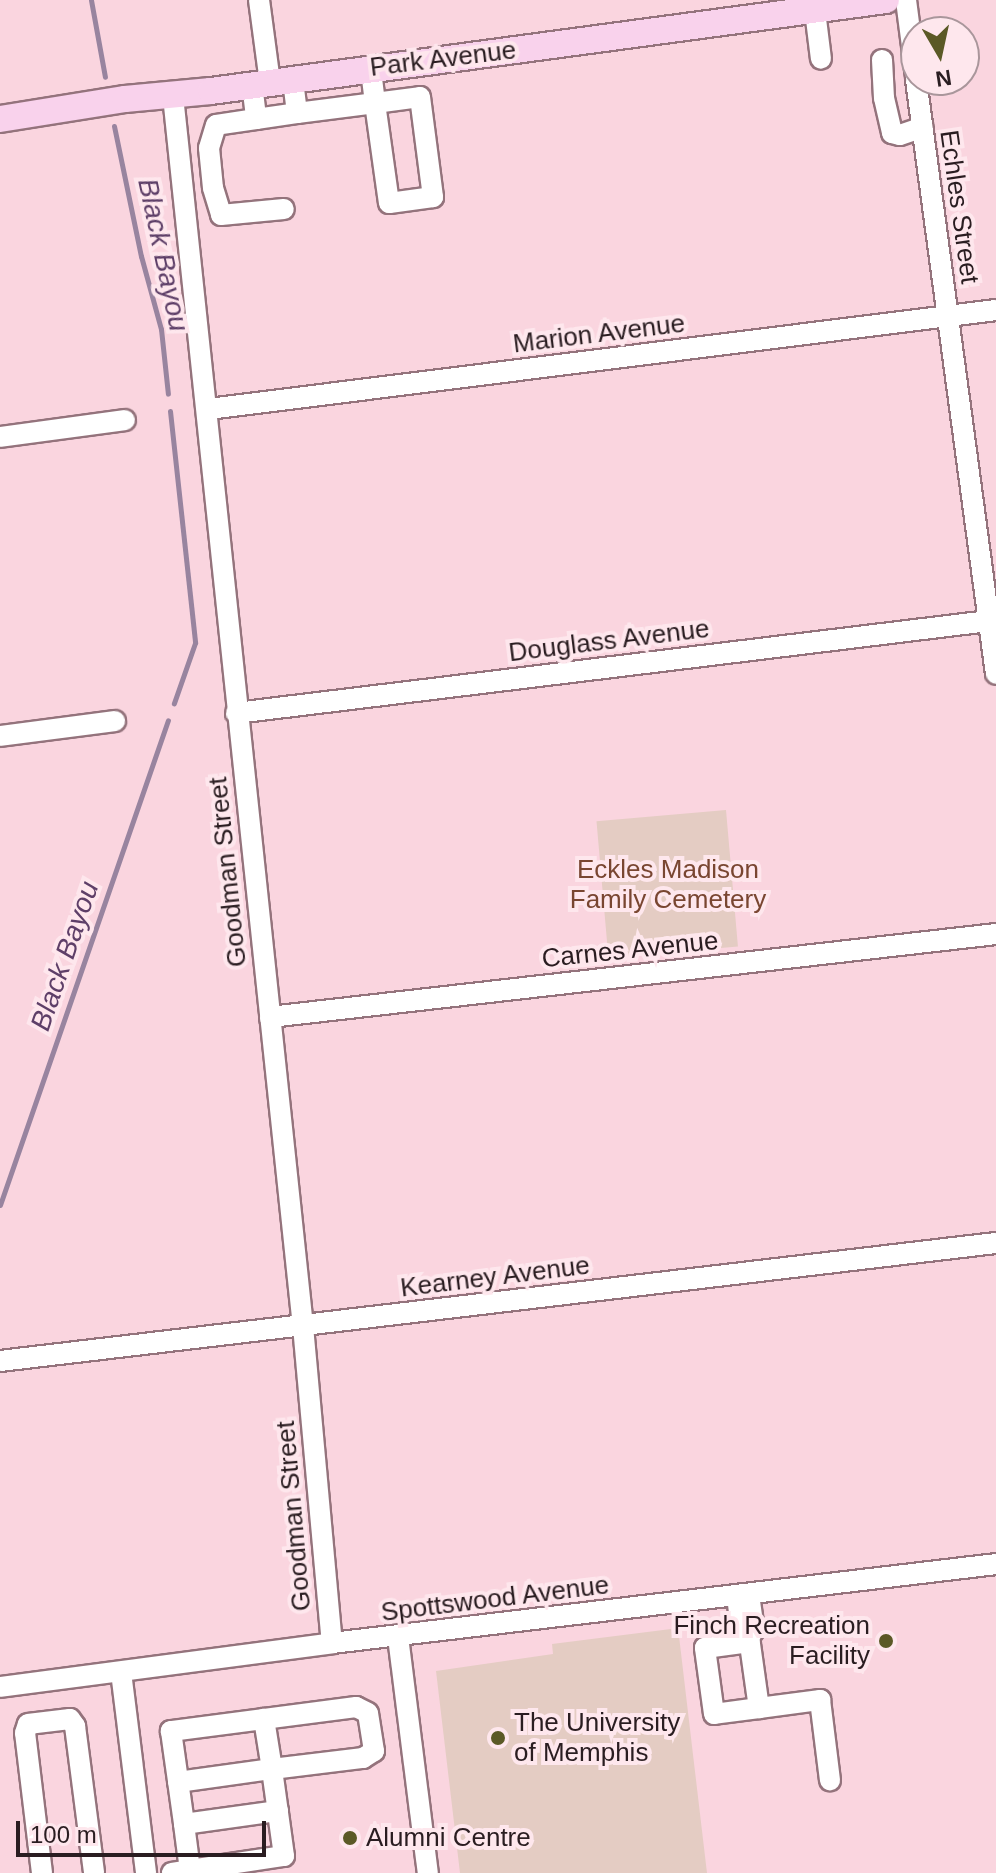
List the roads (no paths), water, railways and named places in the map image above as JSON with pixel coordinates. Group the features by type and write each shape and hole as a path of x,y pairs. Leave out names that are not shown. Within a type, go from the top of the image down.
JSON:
{"main road":[{"name":"Park Avenue","path":"0,119 125,99 173,96 886,0"}],"street":[{"path":"256,119 271,82 259,0"},
{"path":"815,11 821,59"},
{"path":"882,60 884,98 892,133 900,135 923,127"},
{"path":"371,69 389,203 433,197 416,63"},
{"path":"271,82 297,113"},
{"path":"211,91 216,125 209,148 213,188 221,215 284,209"},
{"name":"Goodman Street","path":"173,96 209,409 236,713 303,1326 332,1643"},
{"name":"Echles Street","path":"919,96 948,318 991,595 989,621 996,674"},
{"path":"216,125 420,97"},
{"path":"179,152 209,148"},
{"path":"184,191 213,188"},
{"name":"Marion Avenue","path":"209,409 996,310"},
{"path":"0,437 125,420"},
{"name":"Douglass Avenue","path":"236,713 989,621"},
{"path":"0,736 115,721"},
{"name":"Carnes Avenue","path":"270,1017 996,934"},
{"name":"Kearney Avenue","path":"0,1361 996,1243"},
{"name":"Spottswood Avenue","path":"0,1687 332,1643 996,1564"},
{"path":"743,1596 754,1630 749,1640 759,1708"},
{"path":"398,1637 428,1873"},
{"path":"749,1640 705,1648 714,1714 820,1700 830,1780"},
{"path":"121,1672 146,1873"},
{"path":"178,1782 272,1769 363,1758 374,1751 368,1713 356,1707 171,1731 178,1782 184,1824 184,1872 284,1865 278,1811 272,1769 264,1719"},
{"path":"42,1873 25,1733 28,1724 70,1719 75,1726 94,1873"},
{"path":"184,1824 278,1811"}],"waterway":[{"name":"Black Bayou","path":"91,0 105,77"},
{"name":"Black Bayou","path":"114,126 141,256 161,329 168,394"},
{"name":"Black Bayou","path":"170,411 195,643 174,703"},
{"name":"Black Bayou","path":"0,1205 168,720"}],"place":[{"name":"Finch Recreation Facility","path":"886,1641"},
{"name":"The University of Memphis","path":"498,1738"},
{"name":"Alumni Centre","path":"350,1838"}],"park label":[{"name":"Eckles Madison Family Cemetery","path":"668,885"}]}
